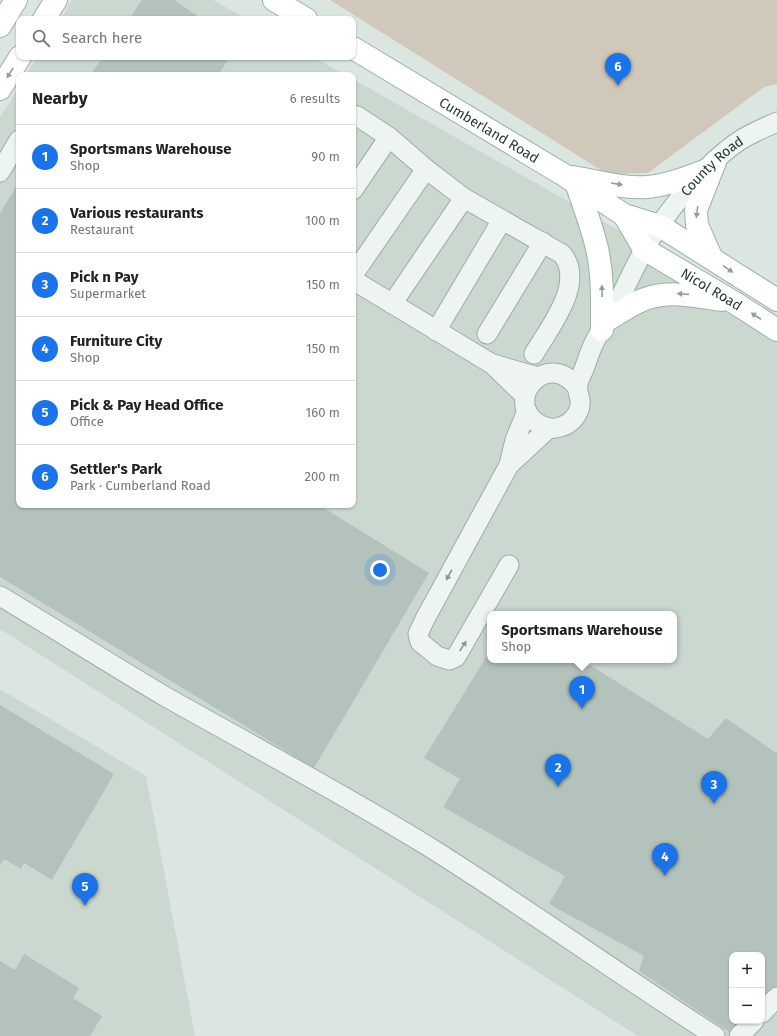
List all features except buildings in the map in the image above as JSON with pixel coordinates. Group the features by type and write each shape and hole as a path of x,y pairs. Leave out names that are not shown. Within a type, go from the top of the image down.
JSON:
{"main road":[{"path":"0,26 16,0"},
{"path":"46,16 56,0"},
{"path":"274,0 301,16"},
{"name":"Cumberland Road","path":"356,50 570,179 624,215 660,226"},
{"path":"0,90 18,60"},
{"path":"570,179 646,187 670,183 711,166"},
{"path":"711,166 696,210 697,225 711,257"},
{"path":"570,179 593,232 598,253 602,288 602,331"},
{"name":"Cumberland Road","path":"624,215 644,249"},
{"name":"Nicol Road","path":"660,226 777,300"},
{"name":"Nicol Road","path":"644,249 735,303 777,330"},
{"path":"602,331 645,299 670,295 692,295 735,303"}],"street":[{"path":"356,116 389,137 426,169 464,198 543,242 562,254 568,261 571,273 568,292 559,311 534,354"},
{"name":"County Road","path":"577,387 602,331 644,249 660,226 682,197 711,166 739,142 777,122"},
{"path":"356,186 389,137"},
{"path":"0,172 16,145"},
{"path":"356,271 426,169"},
{"path":"392,304 464,198"},
{"path":"436,331 502,220"},
{"path":"487,334 543,242"},
{"path":"356,282 492,364 526,403 533,421 549,428 559,428 574,418 581,402 577,387 572,380 564,375 547,375 492,364"},
{"path":"509,565 456,657 449,660 437,656 420,642 418,634 509,465 526,403 529,385 547,375 602,331"},
{"path":"509,465 549,428"},
{"path":"0,596 166,696 314,778 425,845 533,913 653,997 715,1036"},
{"path":"765,1010 777,997"},
{"path":"739,1036 751,1024"}],"shaded area":[{"path":"72,0 213,0 242,16 63,16"},
{"path":"330,0 777,0 777,84 764,87 648,173 607,174"},
{"path":"35,60 319,60 340,72 28,72"},
{"path":"356,81 660,254 777,335 777,1036 638,1036 0,629 0,117 16,92 16,508 356,508"},
{"path":"0,689 146,776 195,1036 0,1036"}],"place":[{"name":"Settler's Park","path":"618,86"},
{"name":"Sportsmans Warehouse","path":"582,709"},
{"name":"Various restaurants","path":"558,787"},
{"name":"Pick n Pay","path":"714,804"},
{"name":"Furniture City","path":"665,876"},
{"name":"Pick & Pay Head Office","path":"85,906"}]}
